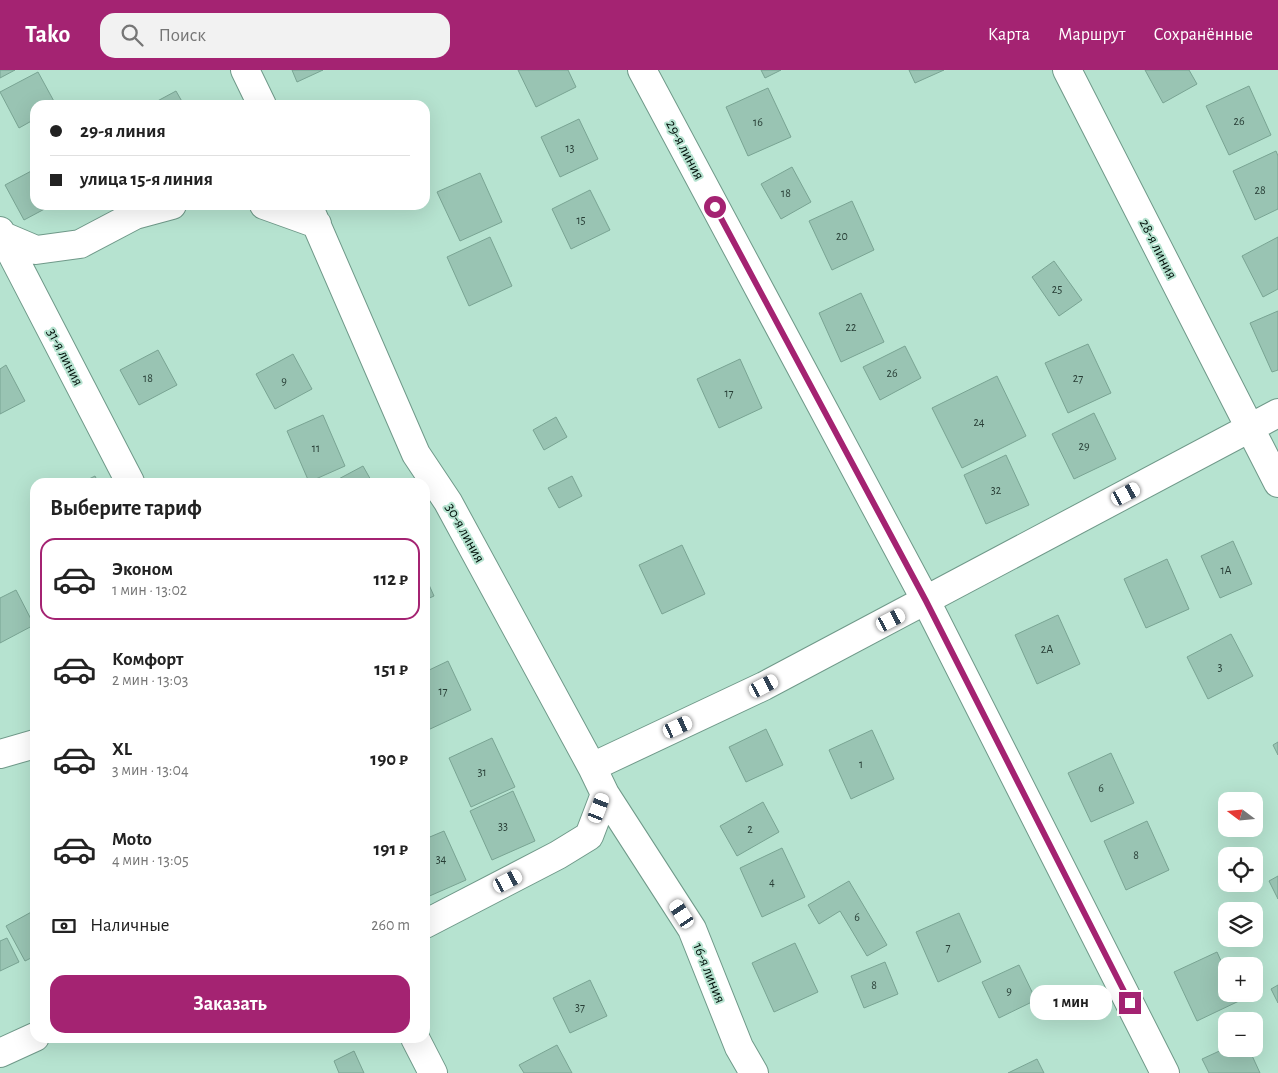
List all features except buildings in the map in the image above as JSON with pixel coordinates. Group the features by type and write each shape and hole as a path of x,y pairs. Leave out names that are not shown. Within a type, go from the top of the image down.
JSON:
{"street":[{"path":"245,70 260,100"},
{"name":"29-я линия","path":"642,70 926,601 1165,1073"},
{"name":"28-я линия","path":"1067,70 1278,483"},
{"path":"1,233 36,250 80,244 135,216 155,210"},
{"path":"288,210 312,215"},
{"name":"30-я линия","path":"312,215 416,454 448,502 598,779"},
{"name":"31-я линия","path":"1,233 128,478"},
{"path":"430,921 558,855 589,836 598,779 764,686 1278,413"},
{"path":"0,754 30,745"},
{"name":"16-я линия","path":"598,779 692,929 739,1047 754,1073"},
{"path":"0,1053 30,1039"},
{"path":"418,1043 433,1073"}],"route":[{"path":"715,207 926,601 1130,1003"}]}
